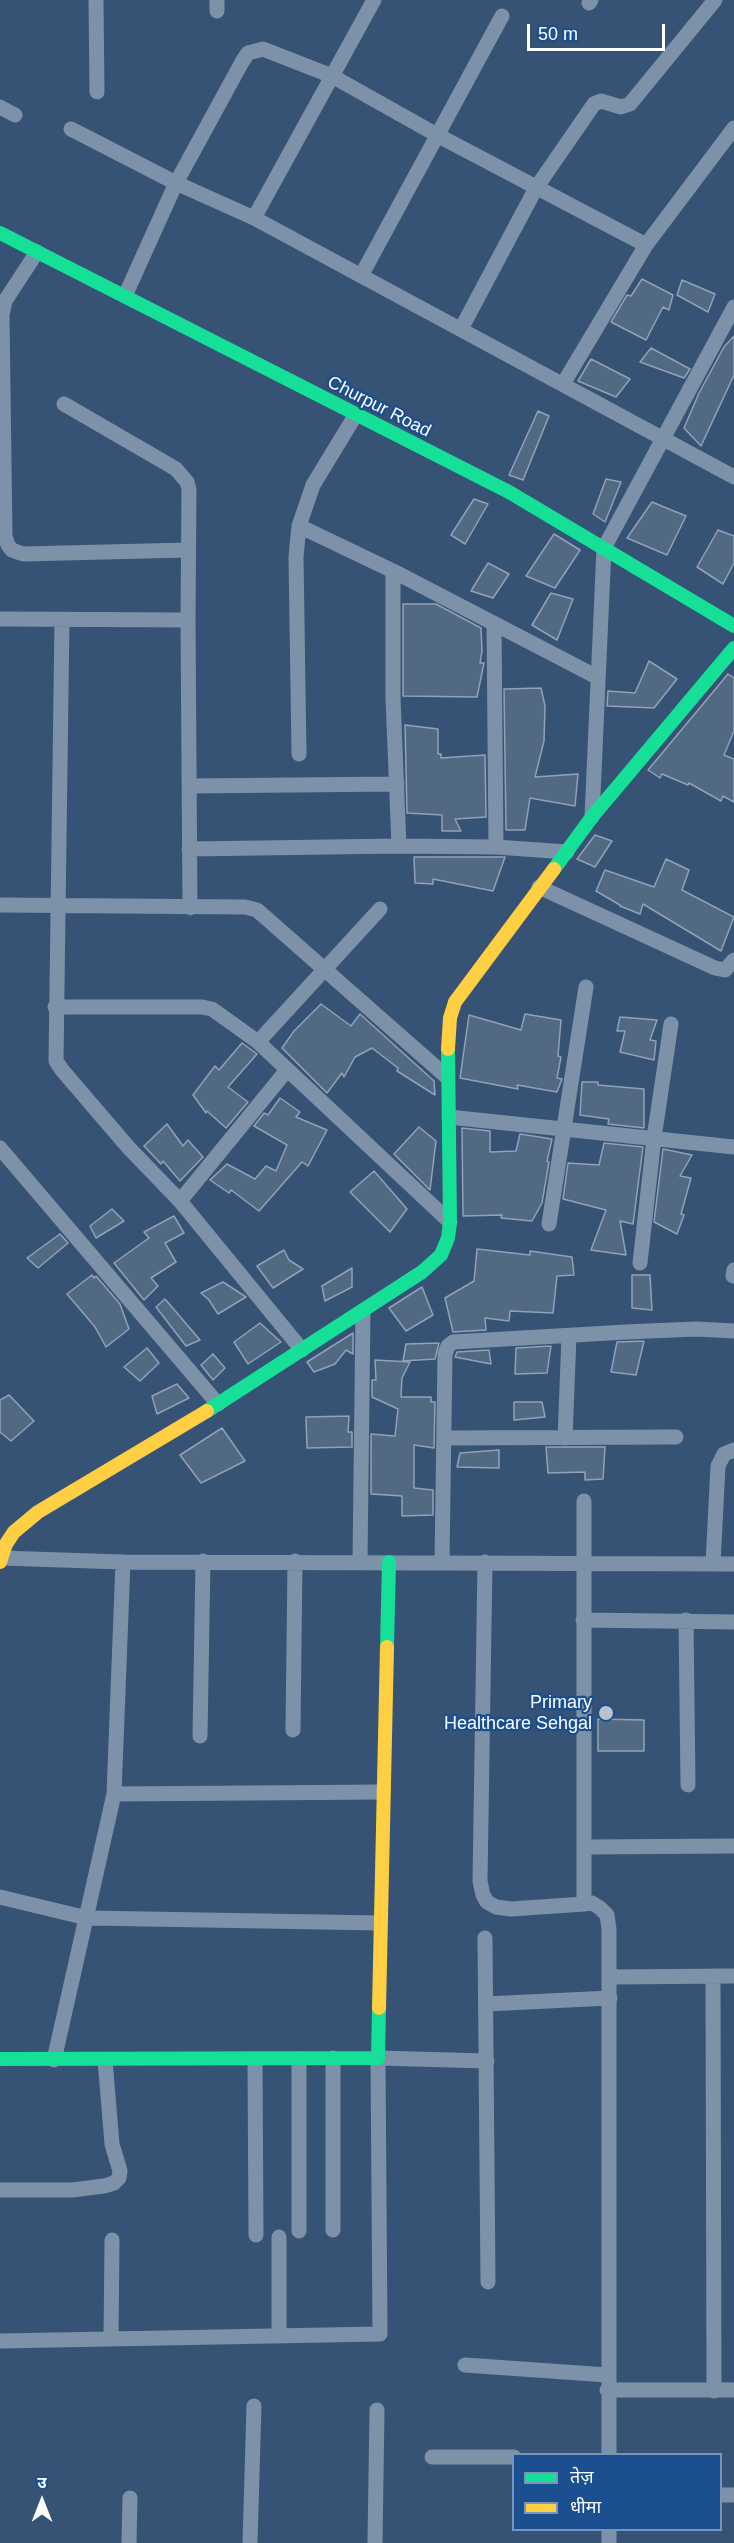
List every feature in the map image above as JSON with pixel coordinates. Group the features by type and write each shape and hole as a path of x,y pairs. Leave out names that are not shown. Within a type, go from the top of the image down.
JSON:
{"street":[{"path":"96,0 98,92"},
{"path":"254,218 374,0"},
{"path":"461,329 536,188 594,104 601,101 621,107 630,104 715,0"},
{"path":"361,276 502,16"},
{"path":"125,296 176,183 248,53 263,49 274,51 332,76 437,135 646,245"},
{"path":"0,107 15,115"},
{"path":"563,384 646,245 734,128"},
{"path":"71,129 176,183 254,218 734,477"},
{"name":"Churpur Road","path":"0,233 508,492 734,626"},
{"path":"37,252 5,301 3,308 2,409 6,536 12,550 23,554 188,550"},
{"path":"592,817 604,548 734,307"},
{"path":"64,404 176,469 189,489 190,908"},
{"path":"299,754 296,557 299,526 313,485 355,416"},
{"path":"299,526 393,571 597,677"},
{"path":"393,571 393,698 399,846"},
{"path":"0,619 188,620"},
{"path":"62,620 55,1054 59,1066 128,1146 180,1201 302,1350"},
{"path":"494,624 496,847"},
{"path":"734,648 592,817 455,1002 450,1018 447,1077 450,1222 441,1255 434,1263 363,1311 218,1404 38,1512 14,1532 1,1560 734,1564"},
{"path":"189,786 397,784"},
{"path":"189,849 399,846 496,847 567,852"},
{"path":"539,887 715,968 725,970 734,960"},
{"path":"0,905 257,910 447,1077"},
{"path":"258,1042 380,909"},
{"path":"549,1224 586,987"},
{"path":"56,1007 202,1007 221,1015 258,1042 450,1222"},
{"path":"640,1263 654,1138 671,1024"},
{"path":"180,1201 287,1071"},
{"path":"449,1117 734,1148"},
{"path":"0,1148 218,1404"},
{"path":"733,1276 734,1270"},
{"path":"360,1562 363,1311"},
{"path":"442,1562 445,1354 448,1346 453,1342 696,1329 734,1331"},
{"path":"565,1438 569,1336"},
{"path":"444,1438 675,1437"},
{"path":"712,1564 718,1467 724,1454 734,1450"},
{"path":"584,1501 584,1904"},
{"path":"200,1736 203,1561"},
{"path":"293,1730 295,1561"},
{"path":"54,2060 114,1794 123,1562"},
{"path":"0,2340 380,2334 378,2058 389,1562"},
{"path":"485,1562 480,1881 483,1895 487,1902 496,1907 511,1909 591,1903 607,1916 610,1977 607,2382 609,2453"},
{"path":"583,1620 734,1622"},
{"path":"686,1620 688,1785"},
{"path":"114,1794 383,1792"},
{"path":"584,1847 734,1846"},
{"path":"0,1897 87,1918 380,1923"},
{"path":"485,1938 488,2282"},
{"path":"712,1976 714,2391"},
{"path":"610,1977 734,1976"},
{"path":"486,2004 610,1998"},
{"path":"333,2058 333,2230"},
{"path":"0,2059 378,2058 487,2061"},
{"path":"255,2059 256,2235"},
{"path":"299,2059 299,2231"},
{"path":"0,2190 72,2190 104,2186 114,2183 119,2178 120,2171 112,2144 105,2060"},
{"path":"279,2237 279,2334"},
{"path":"111,2339 112,2240"},
{"path":"465,2364 607,2382 714,2391 734,2390"},
{"path":"250,2543 254,2406"},
{"path":"375,2543 377,2410"},
{"path":"432,2457 512,2457"},
{"path":"129,2543 130,2498"}],"building":[{"path":"642,279 673,295 669,310 663,307 646,340 611,322 627,295 631,296"},
{"path":"682,280 715,294 708,312 677,295"},
{"path":"734,336 734,375 701,446 684,428 699,393 724,347"},
{"path":"651,348 690,369 684,378 640,362"},
{"path":"591,359 630,379 616,397 578,381"},
{"path":"538,411 549,416 523,480 509,475"},
{"path":"606,479 621,482 605,522 593,514"},
{"path":"474,499 488,504 465,544 451,535"},
{"path":"652,502 686,516 667,555 627,538"},
{"path":"718,530 734,536 734,563 723,584 697,567"},
{"path":"554,534 580,550 555,588 526,576"},
{"path":"488,563 509,574 493,598 471,591"},
{"path":"551,593 573,599 557,640 532,625"},
{"path":"403,604 436,604 481,628 480,663 484,663 477,697 403,696"},
{"path":"649,661 677,679 654,708 607,706 608,691 635,693"},
{"path":"728,674 734,678 734,731 724,755 734,759 734,802 723,796 721,801 689,783 688,785 662,774 660,778 648,770"},
{"path":"541,688 545,706 544,741 535,777 578,774 575,806 530,798 525,830 506,830 504,689"},
{"path":"405,725 438,729 438,754 441,754 441,758 485,755 486,817 455,819 461,831 442,831 442,815 407,813"},
{"path":"595,835 612,841 595,867 577,859"},
{"path":"414,857 505,857 493,891 433,879 433,884 415,883"},
{"path":"666,859 689,870 682,890 734,917 721,951 643,904 640,914 620,906 596,891 605,870 654,887"},
{"path":"321,1004 351,1026 360,1014 434,1081 435,1095 397,1071 398,1068 372,1048 355,1057 344,1077 342,1073 327,1093 282,1048 294,1031"},
{"path":"525,1014 561,1020 558,1056 561,1057 557,1078 562,1079 557,1092 517,1085 518,1089 460,1078 469,1015 521,1030"},
{"path":"620,1017 657,1020 650,1040 656,1041 654,1060 620,1052 625,1031 617,1031"},
{"path":"242,1043 257,1054 228,1087 248,1102 226,1128 207,1111 206,1113 193,1095 215,1066 219,1070"},
{"path":"582,1082 644,1089 644,1128 608,1124 609,1119 580,1115"},
{"path":"280,1098 300,1112 296,1117 327,1130 308,1166 302,1162 259,1211 231,1190 229,1193 210,1180 227,1164 255,1179 266,1166 276,1171 287,1145 254,1126 264,1113 268,1115"},
{"path":"167,1124 183,1146 188,1140 203,1157 180,1181 163,1161 161,1164 144,1146"},
{"path":"419,1127 436,1141 430,1190 394,1154"},
{"path":"462,1128 490,1131 490,1152 516,1151 520,1134 552,1139 542,1203 532,1221 501,1218 502,1215 463,1216"},
{"path":"604,1143 643,1147 633,1224 620,1221 626,1255 591,1250 606,1210 563,1199 568,1163 599,1165"},
{"path":"663,1149 692,1155 680,1176 691,1178 681,1214 684,1215 677,1234 654,1222"},
{"path":"374,1171 407,1209 390,1232 350,1192"},
{"path":"112,1209 124,1221 96,1238 90,1226"},
{"path":"174,1216 184,1233 165,1243 176,1262 151,1278 158,1286 144,1300 114,1263 149,1238 144,1232"},
{"path":"60,1234 68,1243 38,1268 27,1258"},
{"path":"477,1249 530,1255 530,1251 572,1257 574,1275 557,1276 553,1313 510,1311 509,1321 485,1318 486,1330 453,1332 445,1298 474,1281"},
{"path":"284,1250 289,1260 303,1269 273,1288 257,1266"},
{"path":"352,1268 352,1287 325,1301 322,1286"},
{"path":"92,1275 94,1278 96,1276 120,1304 129,1329 106,1347 95,1327 67,1294"},
{"path":"632,1275 650,1275 652,1310 632,1308"},
{"path":"223,1282 246,1297 218,1314 209,1300 201,1293"},
{"path":"422,1287 433,1315 406,1331 389,1308"},
{"path":"165,1299 200,1340 186,1346 156,1307"},
{"path":"260,1323 281,1342 248,1364 234,1342"},
{"path":"353,1333 353,1354 346,1350 335,1364 314,1372 307,1362"},
{"path":"644,1341 636,1375 611,1372 617,1342"},
{"path":"439,1343 435,1359 403,1361 406,1344"},
{"path":"551,1346 547,1373 515,1374 516,1348"},
{"path":"147,1348 159,1363 140,1381 124,1367"},
{"path":"489,1350 491,1364 455,1357 457,1352"},
{"path":"213,1354 225,1368 213,1380 201,1365"},
{"path":"375,1360 410,1362 402,1378 401,1397 431,1397 431,1402 435,1402 434,1448 414,1445 414,1488 433,1490 433,1515 402,1516 402,1496 371,1494 371,1434 395,1436 398,1409 372,1397 372,1380 376,1380"},
{"path":"177,1384 189,1398 157,1414 152,1396"},
{"path":"9,1395 34,1421 11,1441 0,1432 0,1400"},
{"path":"514,1402 542,1402 545,1417 514,1420"},
{"path":"349,1416 348,1432 352,1432 352,1447 307,1448 306,1417"},
{"path":"222,1428 245,1461 201,1483 180,1455"},
{"path":"546,1447 605,1447 603,1479 585,1480 585,1472 548,1473"},
{"path":"499,1450 499,1468 457,1467 460,1453"},
{"path":"598,1719 644,1720 644,1751 598,1751"}],"traffic: fast":[{"path":"0,233 509,492 734,626"},
{"path":"554,869 592,817 734,648"},
{"path":"207,1411 422,1272 441,1255 448,1238 450,1222 448,1049"},
{"path":"387,1647 389,1562"},
{"path":"0,2059 378,2058 379,2008"}],"traffic: slow":[{"path":"448,1049 450,1018 455,1002 554,869"},
{"path":"0,1562 6,1544 14,1532 38,1512 207,1411"},
{"path":"379,2008 387,1647"}],"place":[{"name":"Primary Healthcare Sehgal","path":"606,1713"}]}
